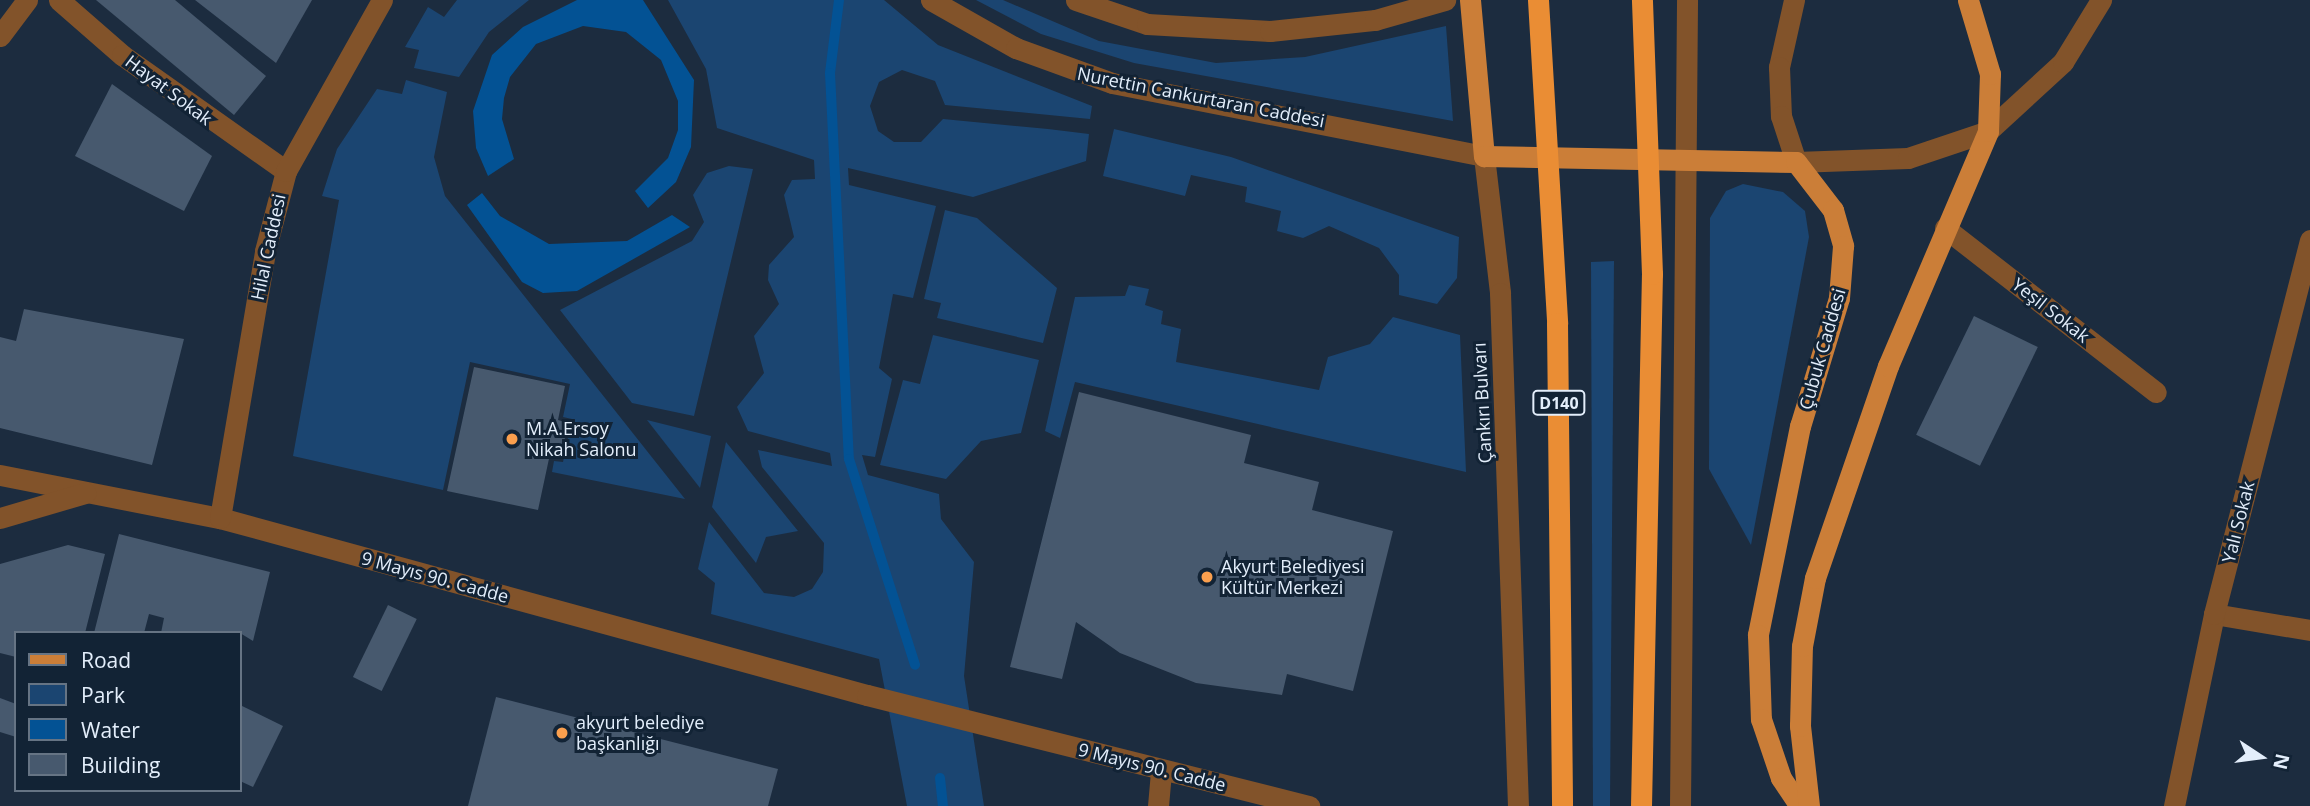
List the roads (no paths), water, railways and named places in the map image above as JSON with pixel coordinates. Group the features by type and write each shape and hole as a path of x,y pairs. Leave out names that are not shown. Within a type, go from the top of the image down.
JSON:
{"highway":[{"name":"D140","path":"1538,0 1557,323 1562,806"},
{"path":"1641,806 1652,274 1642,0"}],"main road":[{"name":"Çankırı Bulvarı","path":"1470,0 1485,156"},
{"path":"1809,806 1801,699 1815,578 1888,366 1988,131 1990,75 1968,0"},
{"path":"1485,156 1689,163 1796,162"},
{"name":"Çubuk Caddesi","path":"1796,162 1833,210 1843,246 1839,298 1800,426 1758,635 1761,719 1781,778 1800,806"}],"street":[{"path":"0,36 27,0"},
{"name":"Hayat Sokak","path":"59,0 122,55 286,171"},
{"name":"Hilal Caddesi","path":"220,518 265,251 286,171 382,0"},
{"name":"Nurettin Cankurtaran Caddesi","path":"931,0 1016,48 1112,83 1485,156"},
{"path":"1076,0 1147,24 1270,32 1375,20 1445,0"},
{"path":"1680,806 1689,163 1687,0"},
{"path":"1794,0 1779,67 1781,116 1796,162 1908,158 1988,131 2063,62 2101,0"},
{"name":"Çankırı Bulvarı","path":"1485,156 1501,306 1517,806"},
{"name":"Yeşil Sokak","path":"1945,229 2156,392"},
{"name":"Yalı Sokak","path":"2175,806 2214,614 2310,240"},
{"name":"9 Mayıs 90. Cadde","path":"0,475 220,518 867,695 1309,806"},
{"path":"0,518 91,492"},
{"path":"2214,614 2310,630"},
{"path":"1158,806 1161,769"}],"water":[{"path":"577,0 643,0 694,80 691,147 676,182 648,208 635,191 668,158 678,130 678,101 661,60 626,32 583,26 536,44 510,77 504,98 502,119 514,159 488,176 476,148 473,111 492,55 523,27"},
{"path":"482,193 500,216 549,244 627,241 672,215 690,227 577,291 543,293 522,282 467,205"}],"waterway":[{"path":"839,0 830,73 849,459 915,665"},
{"path":"940,778 943,806"}],"place":[{"name":"M.A.Ersoy Nikah Salonu","path":"512,439"},
{"name":"Akyurt Belediyesi Kültür Merkezi","path":"1207,577"},
{"name":"akyurt belediye başkanlığı","path":"562,733"}]}
